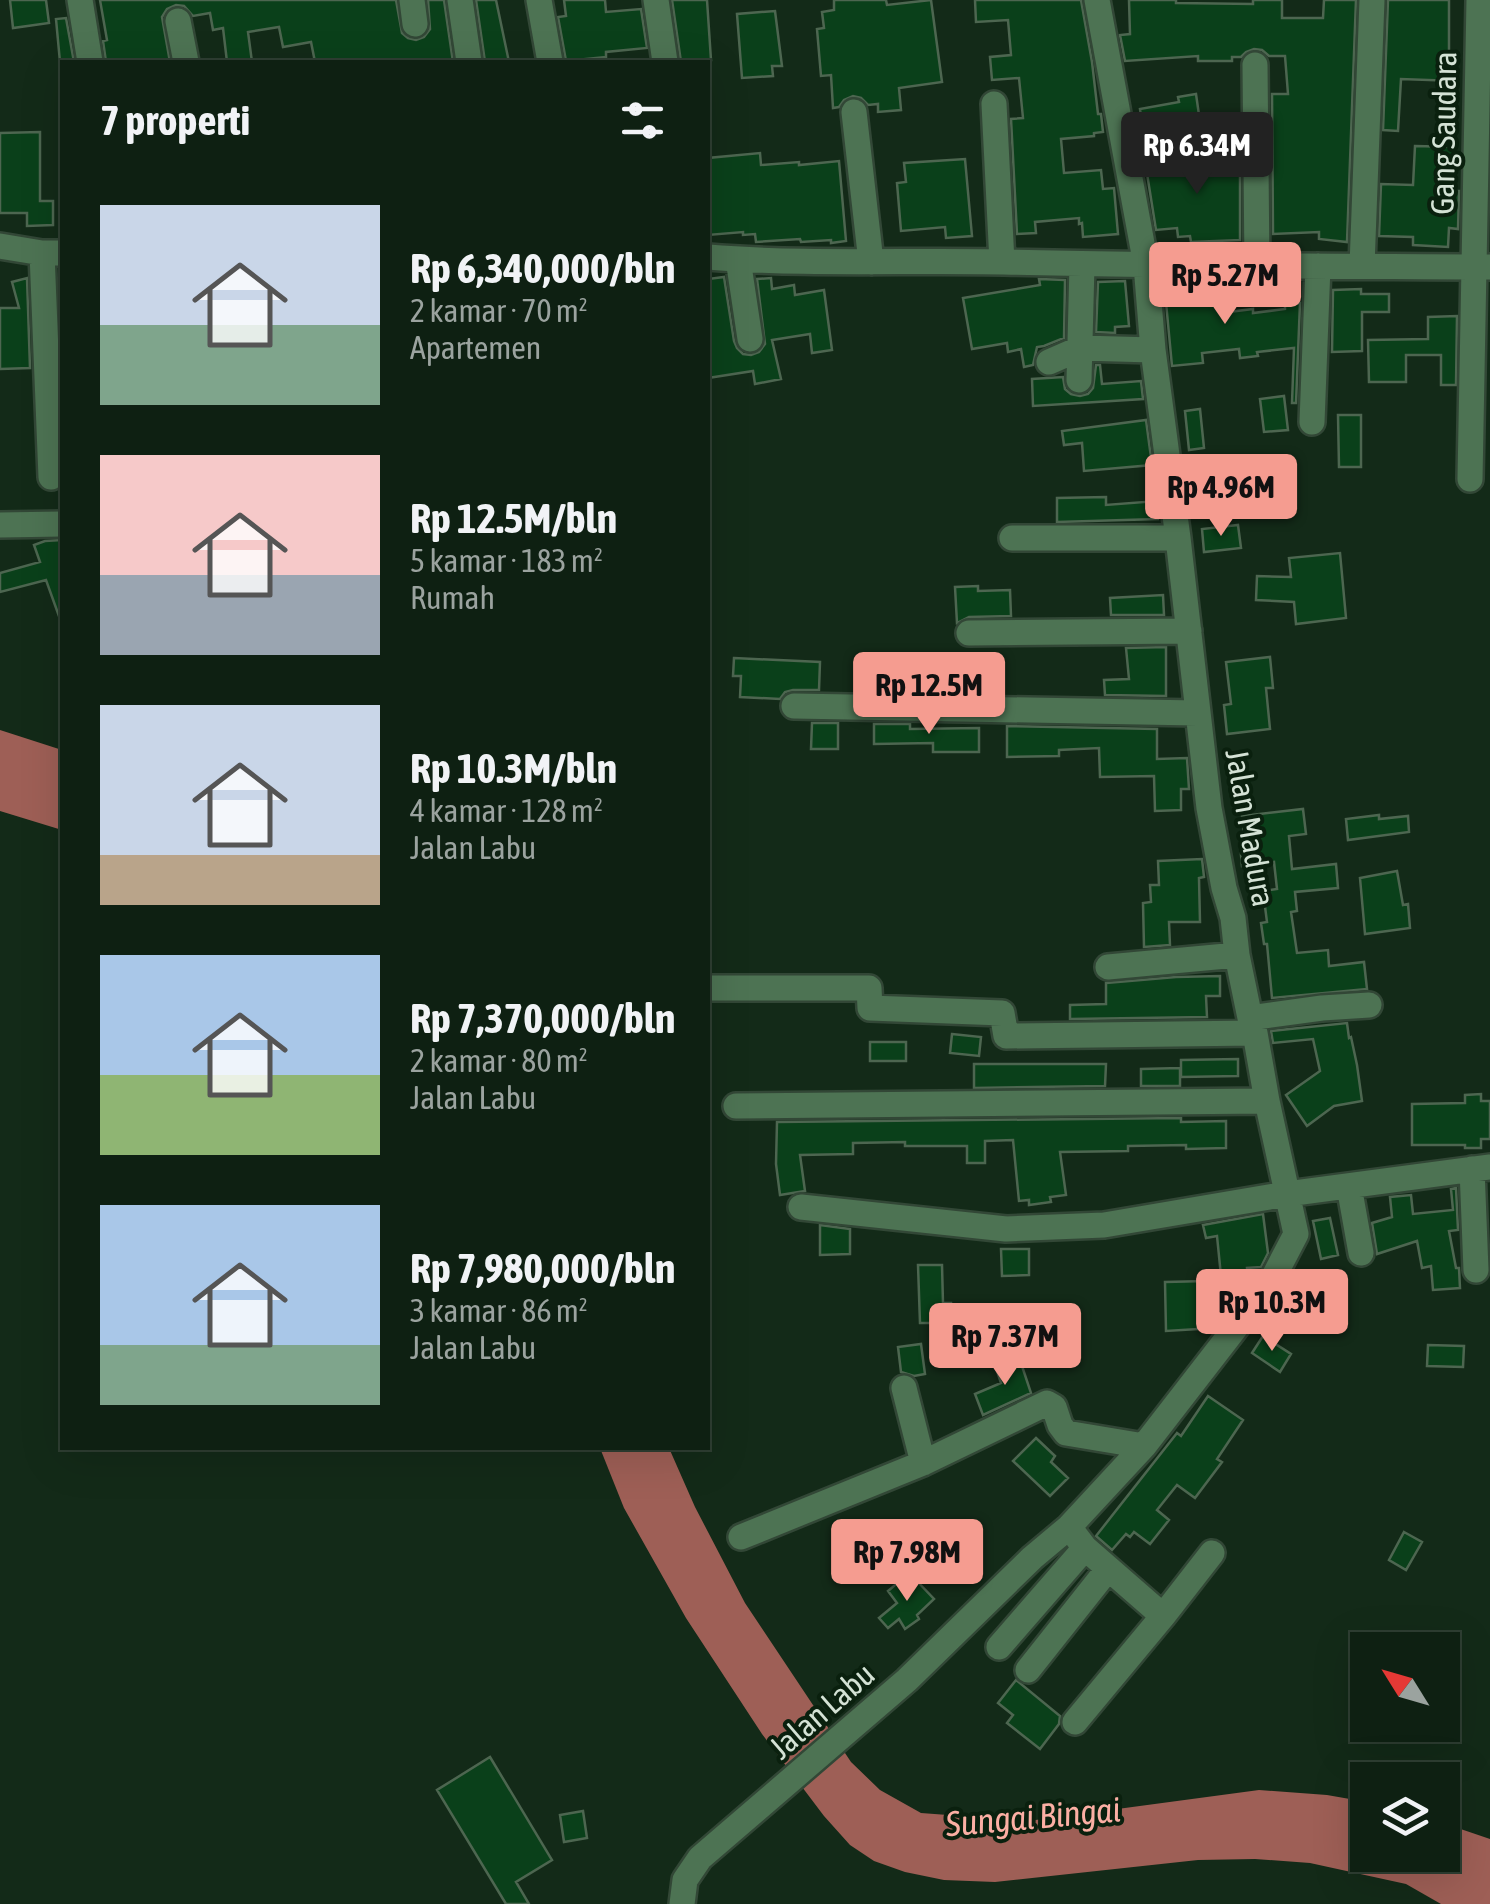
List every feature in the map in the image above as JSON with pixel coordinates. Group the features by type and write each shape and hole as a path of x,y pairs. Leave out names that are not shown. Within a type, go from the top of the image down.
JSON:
{"street":[{"path":"80,0 90,60"},
{"path":"460,0 469,60"},
{"path":"538,0 550,60"},
{"path":"656,0 665,60"},
{"name":"Jalan Madura","path":"1096,0 1146,265 1209,808 1287,1194"},
{"path":"1362,266 1372,0"},
{"name":"Gang Saudara","path":"1470,479 1482,267 1476,59 1479,0"},
{"path":"178,21 186,60"},
{"path":"1255,65 1257,266"},
{"path":"994,104 1002,262"},
{"path":"854,112 871,262"},
{"path":"0,246 52,253 51,476"},
{"path":"710,257 1082,265 1482,267"},
{"path":"738,260 750,338"},
{"path":"1078,380 1082,265"},
{"path":"1312,422 1318,266"},
{"path":"1048,362 1081,348 1153,350"},
{"path":"0,525 60,524"},
{"path":"1012,538 1178,538"},
{"path":"970,632 1189,632"},
{"path":"794,706 1197,712"},
{"path":"1108,967 1237,955"},
{"path":"710,988 869,988 870,1008 1002,1013 1006,1036 1252,1026 1322,1008 1369,1005"},
{"path":"736,1106 1267,1100"},
{"path":"801,1207 1006,1229 1128,1223 1287,1194 1481,1168 1476,1270"},
{"path":"1349,1186 1361,1254"},
{"name":"Jalan Labu","path":"682,1904 684,1880 700,1858 907,1680 1069,1527 1144,1446 1271,1282 1296,1234 1287,1194"},
{"path":"904,1388 923,1463"},
{"path":"740,1537 923,1463 1047,1403 1054,1407 1062,1429 1070,1435 1144,1446"},
{"path":"1069,1527 1084,1548 1163,1616"},
{"path":"999,1647 1084,1548"},
{"path":"1075,1722 1212,1553"},
{"path":"1028,1670 1108,1569"}],"shaded area":[{"path":"0,730 60,749 60,829 0,811"},
{"path":"601,1450 670,1450 745,1603 851,1762 880,1790 921,1813 1028,1821 1259,1790 1327,1795 1350,1799 1350,1872 1310,1863 1198,1860 995,1882 944,1880 874,1861 850,1845 824,1816 762,1734 686,1618 624,1508"},
{"path":"1460,1829 1490,1839 1490,1904 1441,1904 1406,1884 1351,1872 1460,1872"}],"building":[{"path":"10,0 46,0 49,23 13,28"},
{"path":"100,0 396,0 402,33 416,40 430,29 428,0 444,0 453,60 315,60 311,42 283,47 279,27 248,32 252,60 227,60 223,28 213,30 210,13 193,16 184,6 176,5 162,17 170,60 106,60 103,41 107,40"},
{"path":"476,0 496,0 509,60 485,60"},
{"path":"564,0 605,0 606,12 641,9 647,48 566,60 558,17 566,16"},
{"path":"672,0 707,0 711,60 681,60"},
{"path":"834,0 886,0 887,5 931,0 942,82 899,88 901,110 878,112 878,104 868,105 853,96 833,108 831,75 821,76 817,29 824,28 822,12 834,10"},
{"path":"975,0 1081,0 1103,132 1061,139 1064,173 1101,170 1103,189 1114,188 1118,234 1083,237 1079,218 1035,222 1036,233 1017,234 1011,119 1023,118 1019,78 992,80 990,57 1011,55 1008,20 976,22"},
{"path":"1129,0 1253,4 1253,0 1282,0 1282,18 1323,18 1324,0 1356,0 1347,242 1319,239 1319,232 1273,234 1272,94 1288,94 1285,56 1269,56 1254,49 1241,57 1232,57 1232,61 1198,61 1198,56 1125,61 1120,35 1130,34"},
{"path":"1388,0 1449,0 1449,57 1457,58 1456,81 1401,79 1398,131 1383,130"},
{"path":"775,11 782,66 772,66 773,76 742,78 737,14"},
{"path":"66,18 74,60 60,62 56,19"},
{"path":"1196,94 1201,129 1139,139 1140,109 1179,102 1178,97"},
{"path":"40,132 40,201 53,201 53,225 27,226 27,213 0,213 0,133"},
{"path":"1415,146 1454,147 1452,191 1459,191 1458,229 1449,228 1448,247 1413,245 1413,237 1379,236 1381,184 1413,185"},
{"path":"760,153 761,165 839,161 846,241 756,242 755,234 743,232 710,235 710,158"},
{"path":"1240,157 1240,240 1191,242 1190,236 1178,237 1177,228 1156,230 1145,161"},
{"path":"965,159 972,236 946,238 945,227 901,231 897,183 906,182 904,163"},
{"path":"724,277 734,341 743,354 759,352 765,344 757,279 771,278 772,289 794,285 795,295 824,290 832,350 812,353 810,334 772,340 781,379 755,384 753,371 710,378 710,279"},
{"path":"27,278 30,368 0,369 0,308 19,308 12,282"},
{"path":"1039,279 1065,280 1064,338 1037,347 1033,365 1024,367 1021,349 1008,352 1007,343 972,349 963,298 1040,285"},
{"path":"1125,281 1129,326 1115,327 1115,333 1096,332 1098,282"},
{"path":"1164,281 1186,281 1187,289 1225,285 1228,312 1285,309 1285,305 1300,303 1296,403 1292,403 1294,348 1240,358 1239,349 1202,353 1203,363 1172,366"},
{"path":"1361,289 1361,294 1389,294 1389,312 1362,312 1362,351 1332,352 1333,290"},
{"path":"1457,316 1456,385 1441,385 1441,355 1406,355 1406,382 1369,382 1368,340 1428,339 1428,317"},
{"path":"1096,365 1100,365 1102,384 1141,381 1143,399 1033,406 1032,379 1063,377 1065,389 1080,396 1093,388"},
{"path":"1284,396 1288,430 1264,432 1260,399"},
{"path":"1200,409 1204,448 1189,450 1185,411"},
{"path":"1338,415 1361,415 1361,467 1339,467"},
{"path":"1146,420 1152,465 1084,471 1082,443 1064,445 1062,431"},
{"path":"1106,497 1106,505 1157,501 1158,519 1057,522 1057,498"},
{"path":"1238,525 1241,548 1204,552 1202,529"},
{"path":"60,540 60,619 46,580 0,592 0,573 40,562 34,545"},
{"path":"1340,553 1346,618 1296,624 1294,602 1256,600 1257,576 1291,577 1289,558"},
{"path":"978,586 978,591 1010,590 1011,616 969,617 957,623 955,587"},
{"path":"1163,595 1164,615 1111,615 1110,598"},
{"path":"1166,647 1166,696 1105,695 1104,680 1129,679 1126,648"},
{"path":"1270,657 1273,688 1266,688 1270,729 1227,734 1224,705 1231,704 1226,662"},
{"path":"734,658 820,662 819,690 793,690 780,699 740,697 741,676 733,676"},
{"path":"812,723 838,723 838,749 811,749"},
{"path":"874,724 910,724 910,729 979,728 979,752 933,752 933,743 874,744"},
{"path":"1007,726 1157,729 1157,759 1187,758 1189,789 1181,789 1181,810 1155,811 1154,776 1100,777 1099,748 1059,750 1059,756 1007,757"},
{"path":"1303,809 1306,834 1289,836 1292,869 1336,864 1338,888 1295,892 1297,911 1291,912 1297,953 1328,950 1329,966 1364,962 1367,989 1272,998 1261,923 1267,922 1263,891 1277,889 1274,862 1242,866 1242,816"},
{"path":"1379,815 1379,819 1408,816 1409,832 1348,840 1346,819"},
{"path":"1202,859 1200,922 1169,922 1170,945 1144,947 1143,903 1151,902 1150,885 1159,885 1158,861"},
{"path":"1397,871 1403,905 1408,904 1410,928 1365,934 1360,878"},
{"path":"1220,976 1220,996 1206,996 1207,1017 1070,1019 1070,1005 1106,1004 1106,983"},
{"path":"1347,1023 1362,1101 1334,1106 1307,1126 1286,1095 1320,1071 1313,1039 1273,1043 1271,1031"},
{"path":"952,1034 981,1037 979,1056 950,1053"},
{"path":"870,1042 906,1042 906,1061 870,1061"},
{"path":"1238,1059 1238,1076 1181,1077 1181,1060"},
{"path":"974,1064 1106,1064 1105,1086 974,1088"},
{"path":"1180,1068 1180,1086 1141,1086 1141,1069"},
{"path":"1481,1094 1481,1101 1490,1101 1490,1139 1481,1139 1481,1148 1412,1145 1412,1104 1465,1103 1465,1095"},
{"path":"1181,1118 1181,1122 1226,1121 1226,1148 1128,1146 1128,1151 1060,1152 1066,1195 1050,1197 1051,1202 1029,1205 1029,1200 1019,1201 1013,1140 985,1141 985,1163 967,1163 967,1146 905,1146 905,1142 853,1143 853,1154 800,1155 805,1191 780,1195 777,1122"},
{"path":"1456,1188 1458,1230 1449,1231 1460,1288 1433,1290 1431,1266 1422,1268 1417,1241 1377,1254 1372,1223 1392,1217 1390,1197 1411,1195 1413,1214 1453,1210 1451,1189"},
{"path":"1263,1214 1268,1253 1261,1267 1247,1268 1248,1280 1234,1282 1233,1275 1221,1276 1217,1236 1206,1238 1203,1225"},
{"path":"1330,1218 1338,1255 1321,1259 1313,1221"},
{"path":"820,1225 850,1229 850,1254 820,1255"},
{"path":"1001,1249 1029,1249 1029,1275 1002,1276"},
{"path":"918,1265 942,1265 943,1303 951,1303 951,1323 920,1323"},
{"path":"1207,1281 1207,1306 1219,1305 1220,1322 1215,1328 1166,1331 1165,1282"},
{"path":"1263,1336 1291,1354 1280,1372 1252,1353"},
{"path":"921,1344 925,1374 901,1372 898,1347"},
{"path":"1428,1345 1464,1346 1463,1367 1427,1366"},
{"path":"1020,1360 1031,1393 983,1415 975,1394 1001,1383 996,1368"},
{"path":"1208,1396 1243,1420 1217,1459 1222,1462 1195,1498 1177,1485 1157,1510 1169,1520 1150,1544 1134,1532 1130,1537 1126,1534 1112,1550 1096,1536 1177,1433 1181,1436"},
{"path":"1036,1438 1055,1456 1051,1462 1068,1478 1050,1496 1013,1461"},
{"path":"1404,1532 1422,1542 1406,1570 1389,1560"},
{"path":"915,1579 934,1599 917,1615 919,1619 905,1629 899,1619 888,1628 879,1618 897,1603 888,1591 901,1580 906,1587"},
{"path":"1016,1680 1060,1716 1059,1724 1040,1749 1007,1723 1013,1715 998,1703"},
{"path":"490,1757 552,1860 516,1882 529,1904 506,1904 437,1790"},
{"path":"583,1811 587,1838 564,1842 560,1815"}],"water label":[{"name":"Sungai Bingai","path":"1033,1817"}]}
